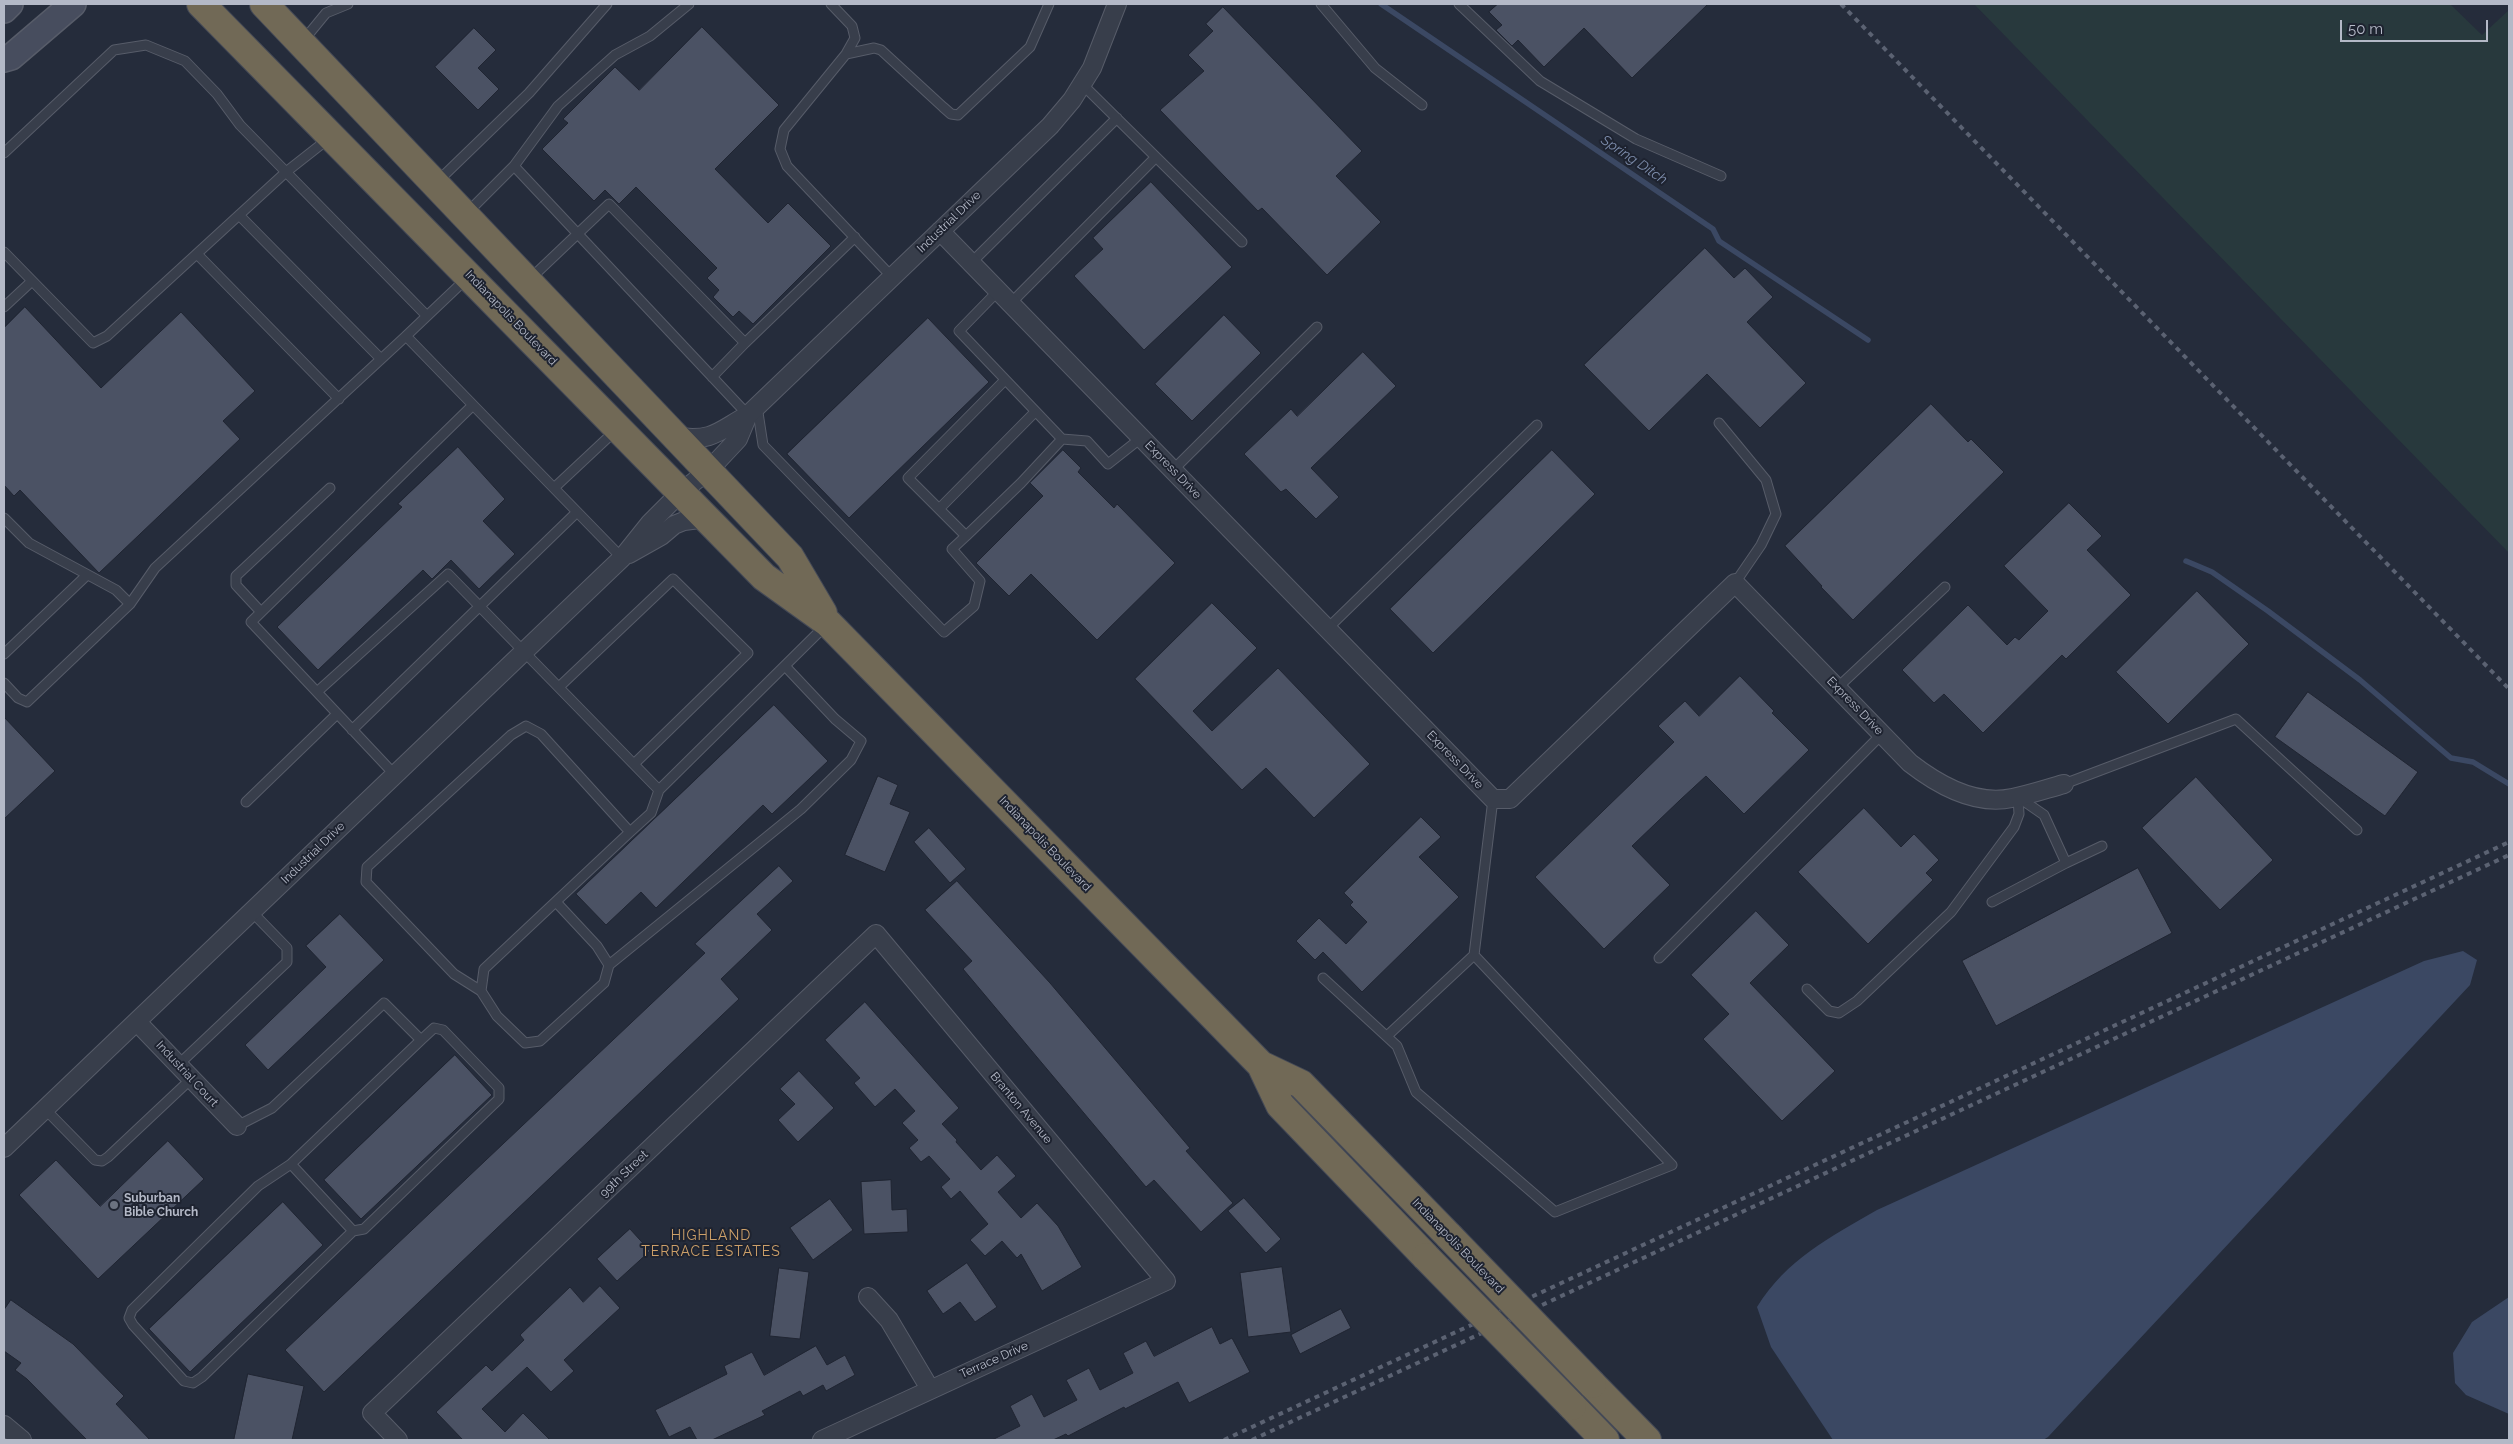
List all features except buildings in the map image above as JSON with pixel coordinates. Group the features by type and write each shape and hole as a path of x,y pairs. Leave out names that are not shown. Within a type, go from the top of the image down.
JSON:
{"highway":[{"name":"Indianapolis Boulevard","path":"201,4 764,577 828,623 1261,1065 1280,1105 1605,1440"},
{"name":"Indianapolis Boulevard","path":"264,4 678,437 790,558 828,623"},
{"name":"Indianapolis Boulevard","path":"1261,1065 1301,1084 1647,1440"}],"main road":[{"path":"4,10 10,4"},
{"path":"4,59 11,57 73,4"}],"street":[{"name":"Industrial Drive","path":"678,437 700,440 712,437 752,410 1050,126 1072,100 1092,68 1117,4"},
{"name":"Express Drive","path":"940,230 1493,799 1510,799 1735,583 1910,763 1936,782 1972,797 2010,799 2064,784"},
{"name":"Industrial Drive","path":"4,1148 622,558 650,523 681,492 709,470 738,439 752,410"},
{"name":"Industrial Drive","path":"622,558 684,521 707,518"},
{"name":"Branton Avenue","path":"876,934 1166,1281"},
{"name":"99th Street","path":"398,1440 372,1413 876,934"},
{"name":"Industrial Court","path":"137,1022 237,1126"},
{"name":"Terrace Drive","path":"822,1440 1166,1281"},
{"path":"868,1297 889,1320 930,1389"},
{"path":"4,1425 22,1440"}],"lane":[{"path":"435,184 529,93 607,4"},
{"path":"465,215 514,166 558,106 615,55 650,36 688,4"},
{"path":"831,4 852,26 855,38 846,54 784,130 780,149 787,166 892,277"},
{"path":"846,54 874,48 880,50 942,108 951,114 958,114 1030,47 1049,4"},
{"path":"1321,4 1374,68 1422,105"},
{"path":"1459,4 1540,81 1636,139 1721,176"},
{"path":"302,43 326,13 342,5"},
{"path":"4,153 114,50 146,45 185,61 217,94 240,125 427,316"},
{"path":"1082,84 1242,242"},
{"path":"971,263 1117,118"},
{"path":"4,252 93,343 107,336 286,172 332,136"},
{"path":"1011,303 1156,157"},
{"path":"514,166 712,377 752,410 763,446 944,632 974,606 980,581 952,549 1021,483 1062,439"},
{"path":"528,280 609,204 745,343"},
{"path":"239,215 381,360"},
{"path":"712,377 855,237"},
{"path":"197,254 339,399"},
{"path":"4,683 18,698 27,702 130,604 155,568 381,360 469,276"},
{"path":"4,307 32,281"},
{"path":"998,291 959,331 1035,412 1062,439 1087,441 1108,464 1142,438"},
{"path":"1173,470 1317,328"},
{"path":"406,336 622,558"},
{"path":"966,536 908,478 1005,380"},
{"path":"395,775 251,622 474,405"},
{"path":"939,509 1035,412"},
{"path":"1719,423 1766,480 1776,514 1761,545 1735,583"},
{"path":"1327,629 1536,425"},
{"path":"554,488 618,428"},
{"path":"261,612 236,585 236,576 330,488"},
{"path":"352,730 578,512"},
{"path":"4,518 29,543 116,590 130,604"},
{"path":"4,654 87,574"},
{"path":"317,692 448,574 523,653 560,688 659,790"},
{"path":"560,688 673,579 748,653 634,764"},
{"path":"1837,688 1945,586"},
{"path":"481,991 484,969 651,813 659,790 828,623"},
{"path":"630,832 541,734 526,726 511,735 368,867 366,882 454,974 481,991 497,1016 526,1043 540,1042 604,983 609,966 801,809 851,760 861,741 835,719 785,666"},
{"path":"246,802 337,714"},
{"path":"2064,784 2236,719 2357,830"},
{"path":"1659,958 1882,734"},
{"path":"2018,797 2044,815 2066,863"},
{"path":"1806,989 1829,1011 1838,1012 1857,1001 1950,912 2014,827 2019,814 2018,797"},
{"path":"1386,1036 1474,955 1493,799"},
{"path":"1992,902 2102,846"},
{"path":"556,902 597,946 609,966"},
{"path":"178,1065 287,962 287,948 252,912"},
{"path":"1323,978 1397,1046 1416,1092 1555,1212 1672,1166 1474,955"},
{"path":"237,1126 272,1108 384,1003 421,1040"},
{"path":"434,1028 443,1030 499,1088 499,1099 364,1229 353,1231 202,1377 193,1383 184,1381 133,1325 129,1318 132,1310 258,1186 291,1164 434,1028"},
{"path":"45,1109 95,1160 102,1161 108,1158 191,1079"},
{"path":"291,1164 353,1231"}],"shaded area":[{"path":"1974,4 2450,4 2482,35 2509,10 2509,553"}],"water":[{"path":"2463,951 2477,960 2470,985 2048,1437 2043,1440 1833,1440 1771,1347 1757,1307 1781,1276 1810,1251 1877,1210 2424,961"},
{"path":"2509,1297 2509,1414 2466,1395 2455,1383 2453,1353 2472,1322"}],"waterway":[{"name":"Spring Ditch","path":"1381,4 1713,229 1719,241 1868,340"},
{"path":"2186,561 2212,572 2268,611 2360,680 2451,758 2473,762 2509,784"}],"railway":[{"path":"1841,4 2509,689"},
{"path":"1224,1440 2509,842"},
{"path":"1252,1440 2509,855"}],"place":[{"name":"Suburban Bible Church","path":"114,1205"}],"district":[{"name":"HIGHLAND TERRACE ESTATES","path":"711,1244"}]}
